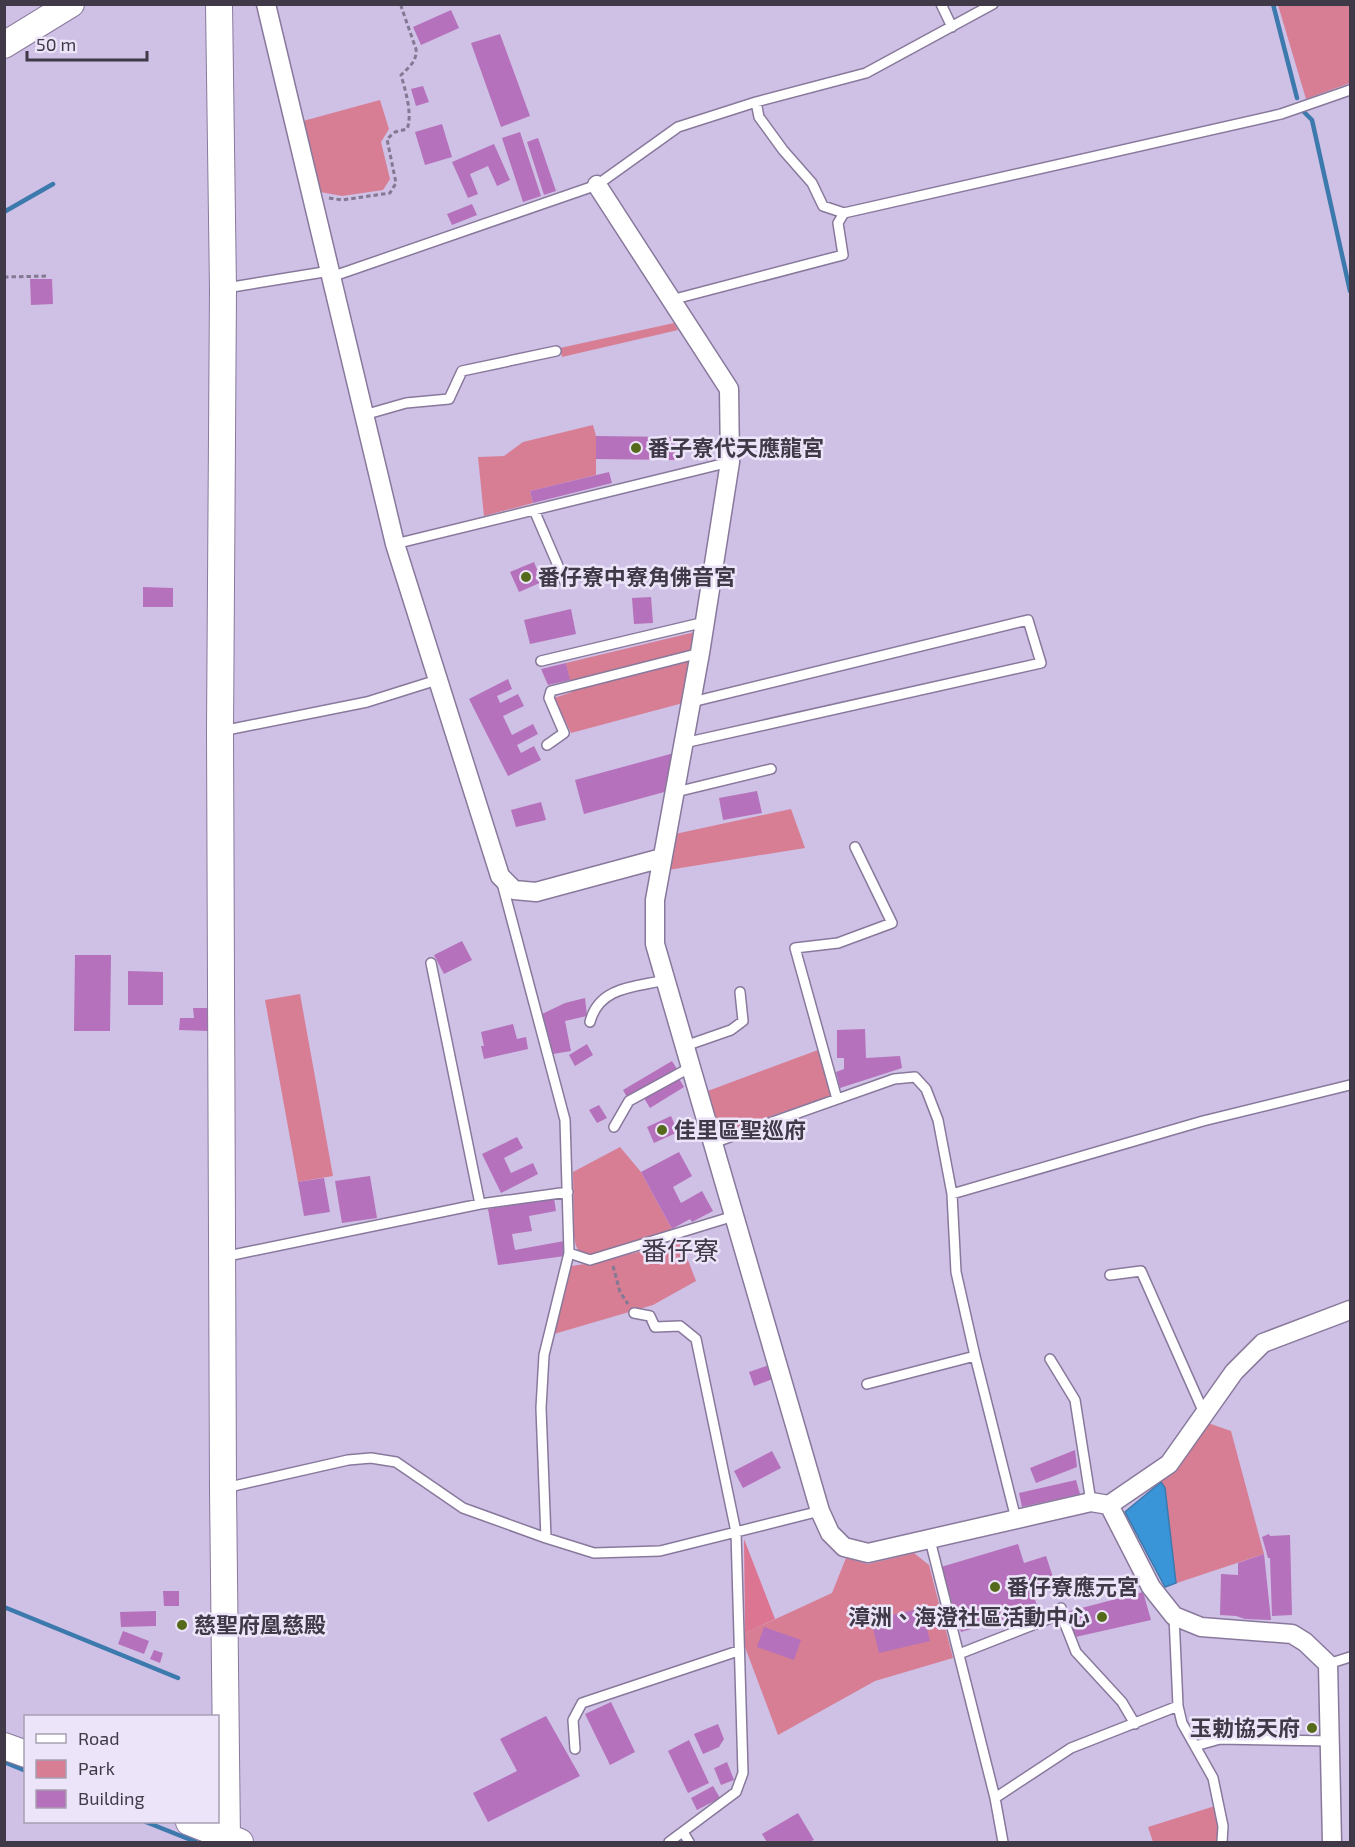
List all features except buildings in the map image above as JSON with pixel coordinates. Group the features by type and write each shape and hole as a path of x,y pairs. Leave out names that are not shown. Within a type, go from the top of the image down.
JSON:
{"street":[{"path":"7,39 71,4"},
{"path":"193,1823 231,1841 223,1489 220,731 223,289 219,4"},
{"path":"266,4 395,544 500,876 514,890 536,892 662,858"},
{"path":"597,185 729,389 730,462 692,702 655,900 655,944 820,1511 830,1533 844,1547 868,1553 1091,1502 1109,1505 1169,1464 1234,1371 1263,1343 1350,1310"},
{"path":"1109,1505 1151,1587 1174,1616 1201,1627 1292,1634 1305,1642 1328,1664 1332,1842"},
{"path":"4,1746 24,1753"}],"lane":[{"path":"941,4 952,27"},
{"path":"223,289 330,274 597,185 678,126 866,72 993,4"},
{"path":"756,102 759,117 783,150 812,183 823,206 844,213 1281,114 1350,90"},
{"path":"671,300 843,255 838,223 844,213"},
{"path":"364,415 406,403 449,399 462,372 556,351"},
{"path":"395,544 730,462"},
{"path":"534,510 565,582"},
{"path":"684,743 1041,663 1028,620 692,702"},
{"path":"541,661 705,622"},
{"path":"547,745 564,733 549,698 551,691 700,653"},
{"path":"220,731 367,702 437,680"},
{"path":"676,792 771,769"},
{"path":"837,1099 795,948 838,942 892,923 855,847"},
{"path":"500,876 565,1120 569,1253 544,1355 542,1407 546,1538"},
{"path":"431,963 480,1204"},
{"path":"590,1022 593,1011 602,998 613,992 666,980"},
{"path":"685,1046 731,1030 743,1021 740,992"},
{"path":"614,1127 629,1101 691,1067"},
{"path":"713,1143 894,1079 915,1077 926,1089 938,1120 952,1194 956,1272 1016,1519"},
{"path":"952,1194 1203,1121 1350,1085"},
{"path":"223,1257 480,1204 568,1192"},
{"path":"569,1253 590,1260 734,1216"},
{"path":"1110,1275 1141,1271 1205,1414"},
{"path":"634,1313 650,1316 655,1327 680,1326 696,1339 736,1532 743,1773 736,1792 669,1842"},
{"path":"867,1384 975,1356"},
{"path":"1050,1359 1075,1400 1091,1502"},
{"path":"223,1489 348,1460 371,1458 396,1462 463,1508 594,1553 660,1551 820,1511"},
{"path":"930,1540 995,1798 1003,1842"},
{"path":"959,1654 1061,1611 1076,1652 1122,1702 1135,1724"},
{"path":"1174,1616 1178,1706 1182,1723 1213,1778 1223,1826 1222,1842"},
{"path":"575,1749 573,1720 582,1703 738,1651"},
{"path":"1328,1664 1350,1657"},
{"path":"995,1798 1071,1748 1178,1706"},
{"path":"1195,1746 1220,1739 1331,1741"},
{"path":"683,1832 689,1842"}],"path":[{"path":"312,196 342,200 390,193 396,183 387,139 395,132 408,129 410,124 401,75 417,56 401,6"},
{"path":"4,277 50,276"},
{"path":"609,1254 620,1292 634,1313"}],"green space":[{"path":"1278,5 1350,5 1350,83 1306,99"},
{"path":"380,100 389,129 381,142 390,179 383,190 342,196 320,192 303,121"},
{"path":"674,323 678,330 562,357 560,348"},
{"path":"593,425 596,436 596,475 530,491 533,503 484,516 478,457 504,456 523,442"},
{"path":"695,632 683,703 571,733 554,698 572,692 566,663"},
{"path":"791,809 805,848 668,870 675,834"},
{"path":"300,994 333,1176 298,1182 265,1000"},
{"path":"818,1050 833,1095 719,1134 705,1092"},
{"path":"620,1147 641,1172 673,1231 592,1256 581,1255 574,1237 573,1172"},
{"path":"681,1242 696,1281 653,1305 554,1334 571,1266"},
{"path":"1205,1422 1231,1431 1264,1554 1165,1587 1125,1512 1161,1482"},
{"path":"914,1553 929,1565 953,1658 875,1681 778,1735 745,1647 745,1633 832,1593 846,1558 868,1564"},
{"path":"1215,1806 1219,1827 1218,1842 1153,1842 1148,1827"}],"shaded area":[{"path":"744,1539 775,1619 745,1633"}],"water":[{"path":"1161,1482 1165,1488 1176,1583 1165,1587 1125,1512"}],"waterway":[{"path":"1273,4 1297,98"},
{"path":"1304,112 1312,120 1350,291"},
{"path":"4,212 53,184"},
{"path":"4,1607 178,1678"},
{"path":"4,1762 24,1770"},
{"path":"148,1823 196,1842"}],"place":[{"name":"番子寮代天應龍宮","path":"636,448"},
{"name":"番仔寮中寮角佛音宮","path":"526,577"},
{"name":"佳里區聖巡府","path":"662,1130"},
{"name":"番仔寮應元宮","path":"995,1587"},
{"name":"漳洲、海澄社區活動中心","path":"1102,1617"},
{"name":"慈聖府凰慈殿","path":"182,1625"},
{"name":"玉勅協天府","path":"1312,1728"}],"district":[{"name":"番仔寮","path":"680,1251"}]}
